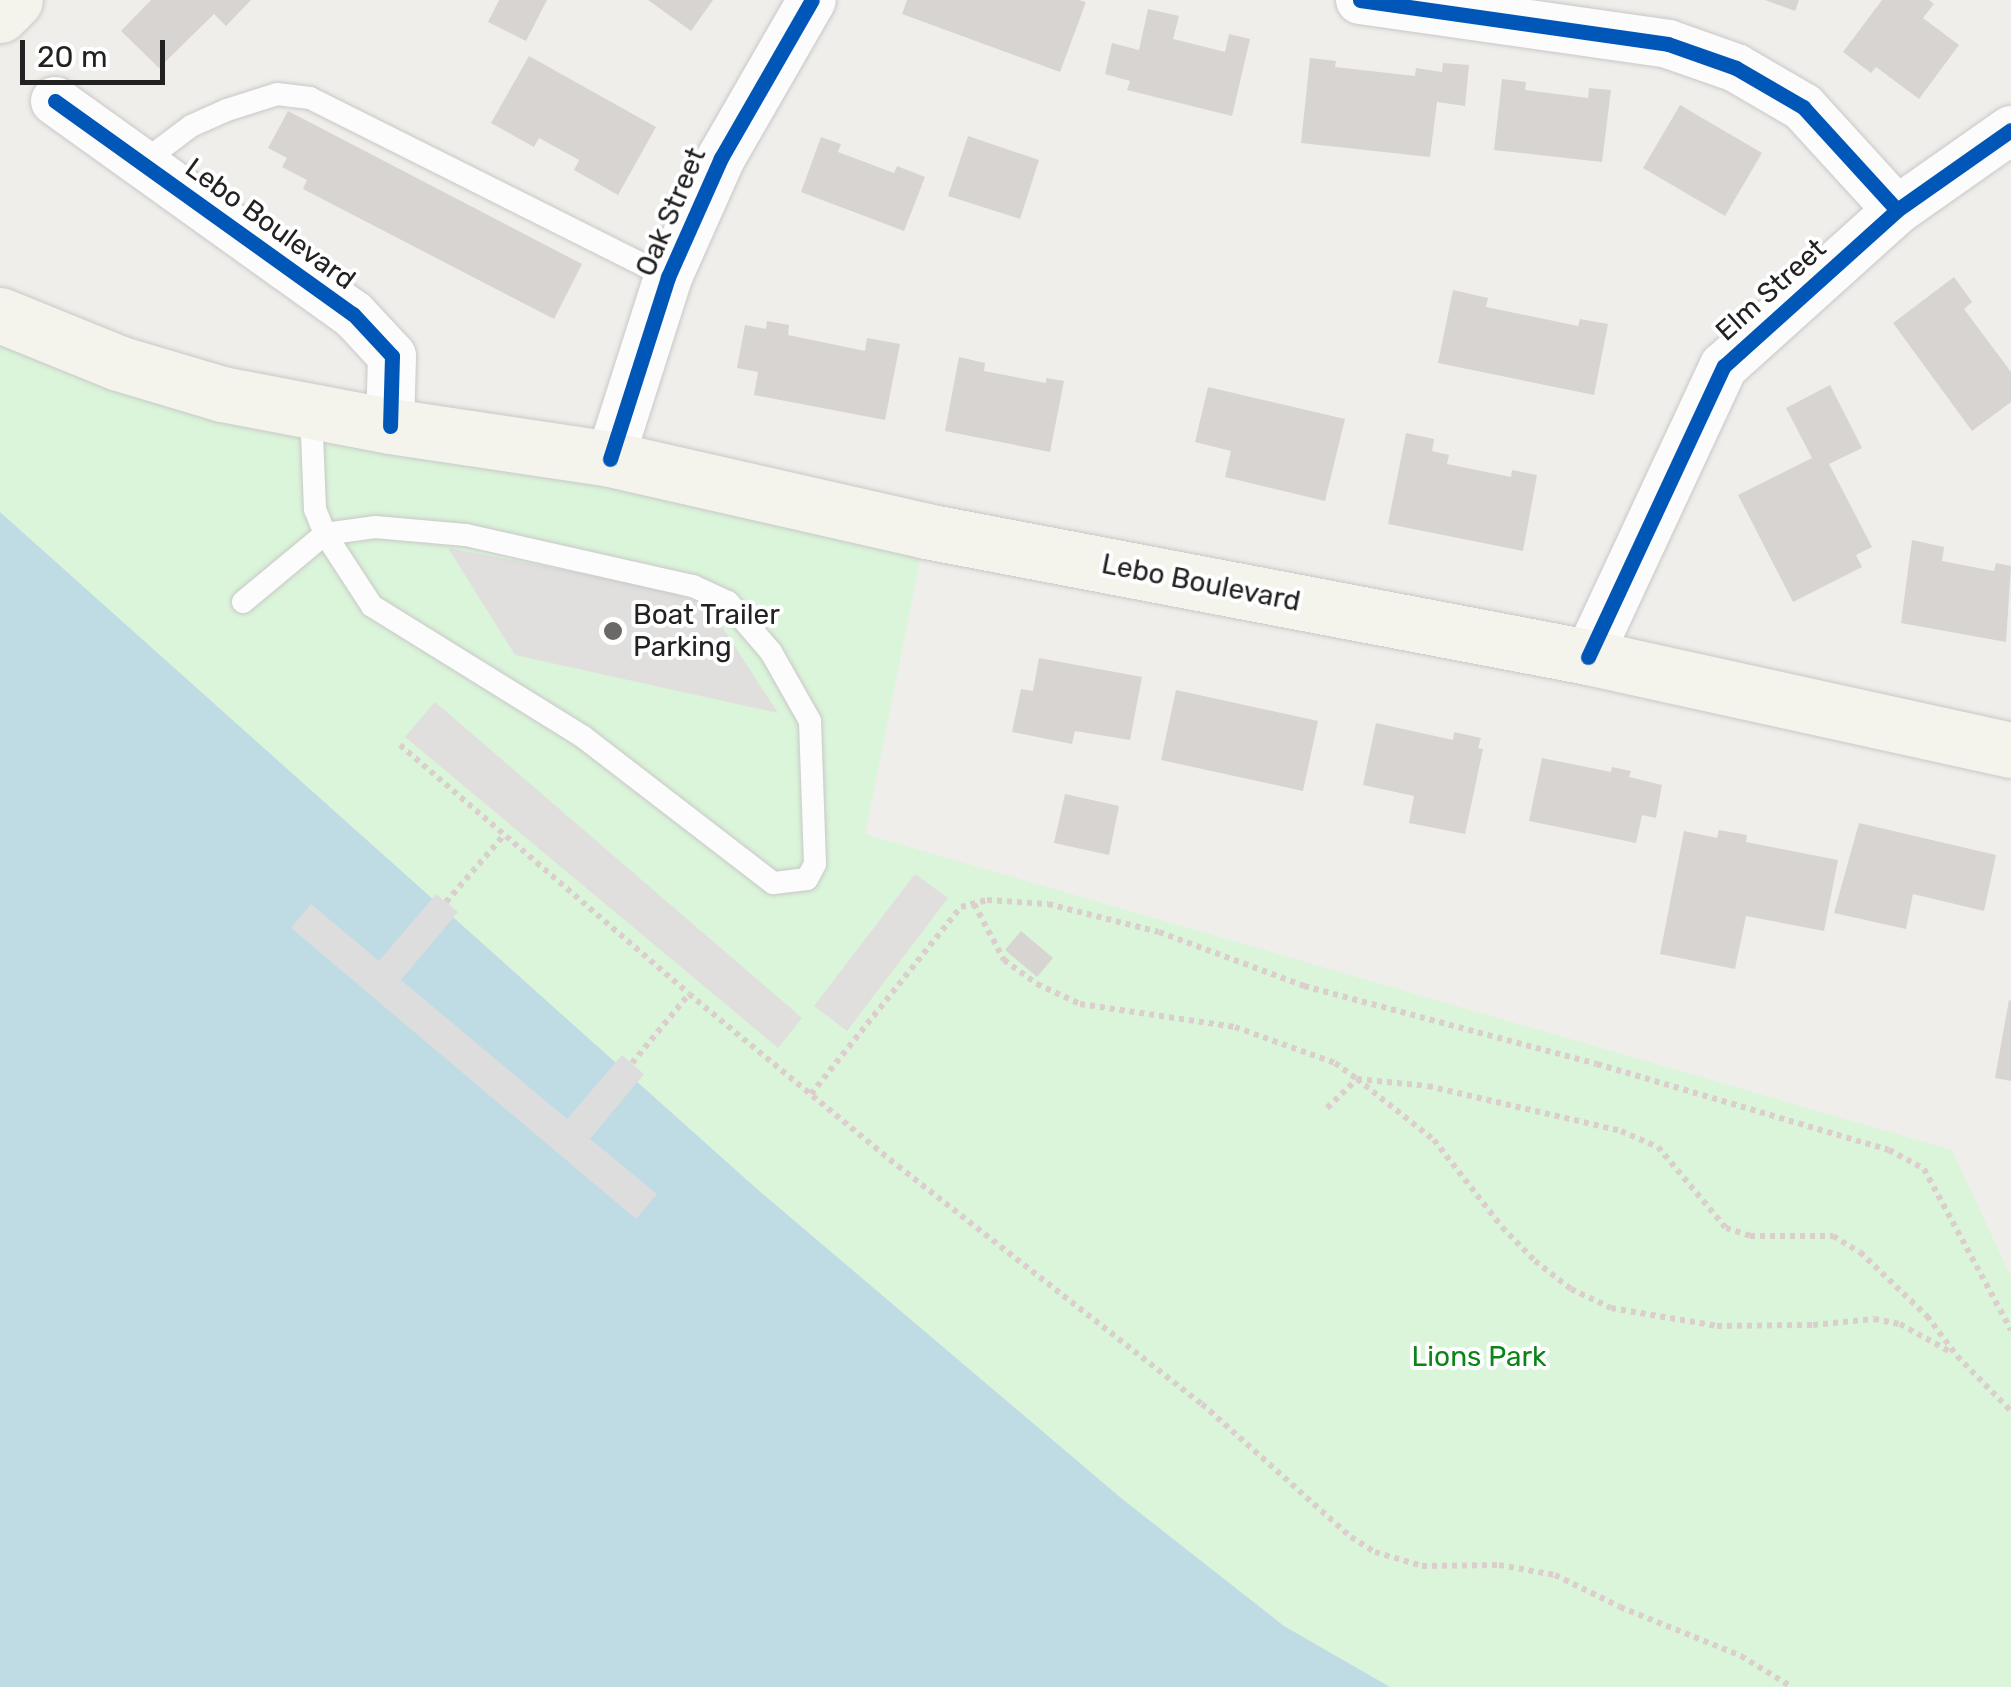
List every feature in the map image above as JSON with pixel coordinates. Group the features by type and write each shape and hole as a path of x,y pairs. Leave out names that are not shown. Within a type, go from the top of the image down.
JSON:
{"main road":[{"path":"0,15 15,0"},
{"name":"Lebo Boulevard","path":"0,315 118,363 222,394 390,426 610,459 926,531 1588,657 2011,750"}],"street":[{"name":"Oak Street","path":"610,459 668,276 720,158 812,0"},
{"path":"1360,0 1668,44 1736,68 1803,107 1897,210"},
{"name":"Lebo Boulevard","path":"56,101 353,314 392,356 390,426"},
{"name":"Elm Street","path":"1588,657 1724,366 1897,210 2011,130"}],"lane":[{"path":"142,163 191,126 227,110 278,94 310,98 668,276"},
{"path":"242,602 325,534 374,528 466,535 693,586 728,602 771,652 810,721 815,864 807,879 795,884 774,883 582,736 372,606 325,534 314,509 311,411"}],"path":[{"path":"400,745 689,994 1202,1404 1351,1537 1375,1552 1422,1566 1499,1566 1555,1575 1620,1607 1741,1656 1792,1687"},
{"path":"446,902 504,836"},
{"path":"811,1094 961,907 987,900 1048,904 1159,932 1304,986 1598,1064 1889,1150 1924,1168 2011,1330"},
{"path":"974,904 1004,960 1037,984 1080,1004 1234,1027 1335,1063 1434,1140 1502,1228 1535,1260 1571,1289 1610,1308 1718,1326 1813,1325 1874,1318 1900,1324 1957,1356"},
{"path":"632,1063 689,994"},
{"path":"1327,1108 1357,1079 1413,1083 1622,1132 1658,1147 1726,1228 1750,1236 1833,1236 1860,1252 1927,1316 1957,1356 2011,1411"}],"green space":[{"name":"Lions Park","path":"0,315 926,531 865,834 1952,1150 2011,1277 2011,1687 1390,1687 1284,1626 1121,1498 757,1189 0,512"}],"shaded area":[{"name":"Boat Trailer Parking","path":"448,548 665,589 710,608 778,713 515,655"},
{"path":"435,702 802,1018 778,1048 405,737"},
{"path":"915,874 948,898 847,1031 814,1006"}],"water":[{"path":"0,512 757,1189 1121,1498 1284,1626 1390,1687 0,1687"}],"pier":[{"path":"436,894 458,912 401,980 567,1119 622,1055 644,1074 590,1139 657,1194 636,1219 291,928 311,904 379,961"}],"building":[{"path":"151,0 251,0 226,26 214,14 159,68 121,31"},
{"path":"499,0 547,0 526,41 488,22"},
{"path":"648,0 713,0 691,31"},
{"path":"907,0 1086,2 1060,72 902,14"},
{"path":"1765,0 1799,0 1795,11"},
{"path":"1882,0 1929,0 1934,4 1923,18 1959,45 1919,99 1876,67 1871,73 1843,52"},
{"path":"1148,9 1179,16 1173,39 1225,52 1229,34 1250,39 1232,116 1127,90 1130,81 1105,74 1112,43 1139,50"},
{"path":"529,56 656,127 618,195 574,170 579,160 539,138 534,147 491,123"},
{"path":"1310,58 1336,61 1335,67 1415,76 1416,68 1442,72 1443,63 1469,65 1465,106 1437,102 1430,157 1301,143"},
{"path":"1502,79 1526,82 1525,90 1588,98 1589,88 1611,90 1602,162 1494,150"},
{"path":"1680,105 1762,153 1725,216 1643,168"},
{"path":"288,111 582,264 554,319 303,189 307,180 282,167 287,158 268,148"},
{"path":"968,136 1039,160 1020,219 948,196"},
{"path":"821,137 841,144 838,152 894,173 897,166 925,177 904,231 801,192"},
{"path":"1954,277 1972,302 1964,309 2011,372 2011,402 1972,431 1893,323"},
{"path":"1453,290 1488,298 1486,307 1578,326 1580,319 1608,324 1594,395 1438,363"},
{"path":"767,321 789,325 788,335 865,351 867,338 900,344 885,420 754,395 758,372 737,368 745,325 766,329"},
{"path":"959,357 985,363 984,371 1046,383 1046,378 1064,381 1050,452 945,431"},
{"path":"1830,385 1862,448 1829,464 1872,547 1856,555 1862,567 1793,602 1738,495 1812,458 1786,408"},
{"path":"1208,387 1345,419 1325,501 1225,477 1231,451 1195,442"},
{"path":"1406,433 1434,439 1432,451 1449,455 1447,464 1511,477 1512,470 1537,475 1523,551 1388,524"},
{"path":"1912,540 1944,547 1942,561 1994,571 1996,563 2011,566 2006,642 1901,623"},
{"path":"1039,658 1142,677 1130,740 1075,731 1072,744 1012,732 1021,689 1033,691"},
{"path":"1176,690 1318,721 1303,791 1161,760"},
{"path":"1376,723 1453,740 1454,732 1481,738 1478,748 1483,749 1465,834 1409,823 1414,796 1363,785"},
{"path":"1542,758 1611,772 1612,767 1631,771 1629,777 1662,785 1656,818 1642,815 1636,843 1529,821"},
{"path":"1065,794 1119,806 1109,855 1054,843"},
{"path":"1859,823 1996,855 1984,911 1913,894 1906,929 1834,913"},
{"path":"1719,830 1747,835 1746,842 1838,860 1824,931 1746,916 1735,969 1660,954 1684,831 1717,838"},
{"path":"1021,931 1053,958 1037,977 1005,950"},
{"path":"2011,1001 2011,1081 1995,1078"}],"cycle path":[{"path":"610,459 668,277 721,158 812,0"},
{"path":"1360,0 1668,44 1736,68 1803,107 1897,210"},
{"path":"55,101 353,314 392,356 390,426"},
{"path":"1588,657 1724,366 1897,210 2011,130"}],"place":[{"name":"Boat Trailer Parking","path":"613,631"}]}
